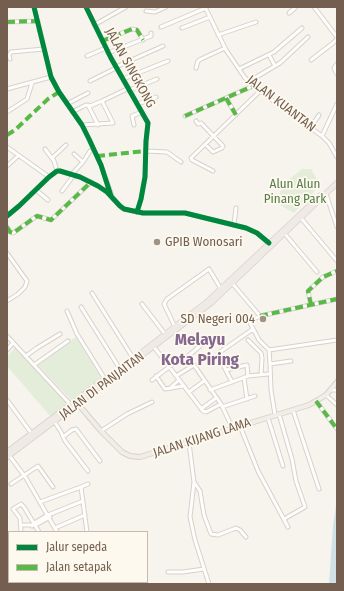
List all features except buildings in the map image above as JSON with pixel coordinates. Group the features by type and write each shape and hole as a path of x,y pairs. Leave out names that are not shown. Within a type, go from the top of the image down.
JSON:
{"highway":[{"name":"JALAN DI PANJAITAN","path":"8,454 78,404 166,336 221,289 337,179"},
{"name":"JALAN DI PANJAITAN","path":"8,454 32,434 133,358 211,303 337,184"}],"main road":[{"name":"JALAN KIJANG LAMA","path":"78,404 101,431 122,452 133,457 144,457 293,410 316,401 326,395 337,382"}],"street":[{"path":"34,7 51,77 82,126 101,164 112,198"},
{"name":"JALAN SINGKONG","path":"86,7 108,53 130,89 148,123 145,177 137,212"},
{"path":"94,25 126,7"},
{"path":"146,11 155,12 166,7"},
{"path":"161,27 206,7"},
{"name":"JALAN KUANTAN","path":"206,7 225,48 248,82 322,136 337,157"},
{"path":"290,13 296,7"},
{"path":"311,60 335,42 337,38 315,8"},
{"path":"182,28 210,17"},
{"path":"7,22 38,21"},
{"path":"218,35 256,22"},
{"path":"239,69 269,55 280,48 302,28"},
{"path":"102,41 132,29 137,30 142,40"},
{"path":"108,53 151,36 151,33"},
{"path":"248,82 275,66 308,37"},
{"path":"90,81 116,67 163,46"},
{"path":"87,56 106,48"},
{"path":"196,68 198,61 225,48"},
{"path":"10,59 9,55 11,52 44,49"},
{"path":"269,55 275,66"},
{"path":"123,79 168,61"},
{"path":"337,64 334,68 337,74"},
{"path":"7,89 51,77"},
{"path":"72,112 86,104 90,106 157,78"},
{"path":"7,112 27,99 32,83"},
{"path":"185,116 253,86"},
{"path":"213,171 191,159 260,91"},
{"path":"67,104 88,93"},
{"path":"138,104 156,97"},
{"path":"226,98 236,115"},
{"path":"82,126 112,124 113,122 102,101"},
{"path":"322,136 337,104"},
{"path":"88,105 98,125"},
{"path":"134,125 132,116 142,112"},
{"path":"310,127 318,115"},
{"path":"196,121 198,124 201,123 223,145 222,148 213,152 205,144"},
{"path":"52,158 66,145"},
{"path":"7,147 49,177"},
{"path":"45,149 52,158 57,171"},
{"path":"62,191 90,151"},
{"path":"146,151 167,152 181,162"},
{"path":"74,154 83,162"},
{"path":"7,166 18,156"},
{"path":"7,216 49,177 57,171 62,171 91,182 103,189 122,208 151,214 181,212 254,231 269,243"},
{"path":"7,227 10,232 13,233 37,216 50,220 91,182"},
{"path":"36,190 48,200"},
{"path":"326,194 337,227"},
{"path":"234,225 236,208"},
{"path":"301,218 337,261"},
{"path":"284,234 317,272"},
{"path":"7,253 27,281 25,287 18,294 7,301"},
{"path":"175,327 164,304 170,296 209,269 221,289"},
{"path":"310,305 308,291 323,277 337,271"},
{"path":"232,283 260,316"},
{"path":"92,293 133,358"},
{"path":"284,519 306,507 296,481 292,459 277,415 271,390 269,350 261,342 253,329 251,321 260,316 337,299"},
{"path":"142,304 166,336"},
{"path":"81,306 120,369"},
{"path":"67,311 77,334 105,379"},
{"path":"220,352 253,329"},
{"path":"26,356 36,348 60,334"},
{"path":"7,336 71,405"},
{"path":"152,380 169,367 187,357 207,340"},
{"path":"248,340 260,353 262,358 261,375"},
{"path":"269,350 337,340"},
{"path":"34,365 68,341"},
{"path":"7,350 14,343"},
{"path":"154,346 201,409 206,412 255,396"},
{"path":"220,359 232,382"},
{"path":"270,364 291,361"},
{"path":"170,388 177,378 193,364 222,406 233,429"},
{"path":"226,370 247,365 248,376"},
{"path":"210,390 248,376 268,374"},
{"path":"156,376 165,389 184,386"},
{"path":"244,378 247,399"},
{"path":"189,392 204,381"},
{"path":"331,390 337,390"},
{"path":"326,395 337,405"},
{"path":"201,409 216,398"},
{"path":"7,400 32,434"},
{"path":"316,401 337,429"},
{"path":"101,431 127,414 152,402"},
{"path":"7,409 11,406"},
{"path":"293,410 319,489"},
{"path":"268,418 283,466"},
{"path":"54,421 88,471"},
{"path":"240,426 254,464 288,527"},
{"path":"63,436 76,429 100,461"},
{"path":"189,443 194,482 190,517 195,540 209,584"},
{"path":"8,454 24,474 56,531"},
{"path":"11,484 24,474 39,466 53,487"},
{"path":"194,482 200,491 204,515 211,534 218,536 238,528 246,537"},
{"path":"40,502 88,484"},
{"path":"81,487 87,531"},
{"path":"22,525 34,525 49,516 83,501"},
{"path":"21,531 22,525 20,518 13,508 21,504 38,531"},
{"path":"55,528 85,515"},
{"path":"168,572 183,572 204,569"}],"green space":[{"name":"Alun Alun Pinang Park","path":"302,169 311,169 320,185 294,213 277,203 283,184"},
{"path":"76,337 102,379 72,401 38,365"},
{"path":"15,348 68,404 51,417 7,366 7,357"}],"shaded area":[{"path":"337,499 337,584 329,584 333,526"}],"marked path":[{"path":"7,22 38,21"},
{"path":"102,41 132,29 137,30 143,40"},
{"path":"185,116 253,86"},
{"path":"7,135 15,130 48,99 59,92"},
{"path":"226,98 236,115"},
{"path":"97,156 146,151"},
{"path":"7,227 10,232 13,233 37,216 51,220 91,182"},
{"path":"311,305 308,291 323,277 337,271"},
{"path":"260,316 337,299"},
{"path":"316,401 337,429"}],"cycle path":[{"path":"34,7 51,77 59,92 82,125 101,165 111,196"},
{"path":"86,7 111,58 148,123 145,177 137,212"},
{"path":"7,216 49,177 57,171 60,171 80,177 98,186 107,192 124,209 143,213 185,213 246,228 257,233 269,243"}],"place":[{"name":"GPIB Wonosari","path":"157,242"},
{"name":"SD Negeri 004","path":"263,319"}],"district":[{"name":"Melayu Kota Piring","path":"200,350"}]}
